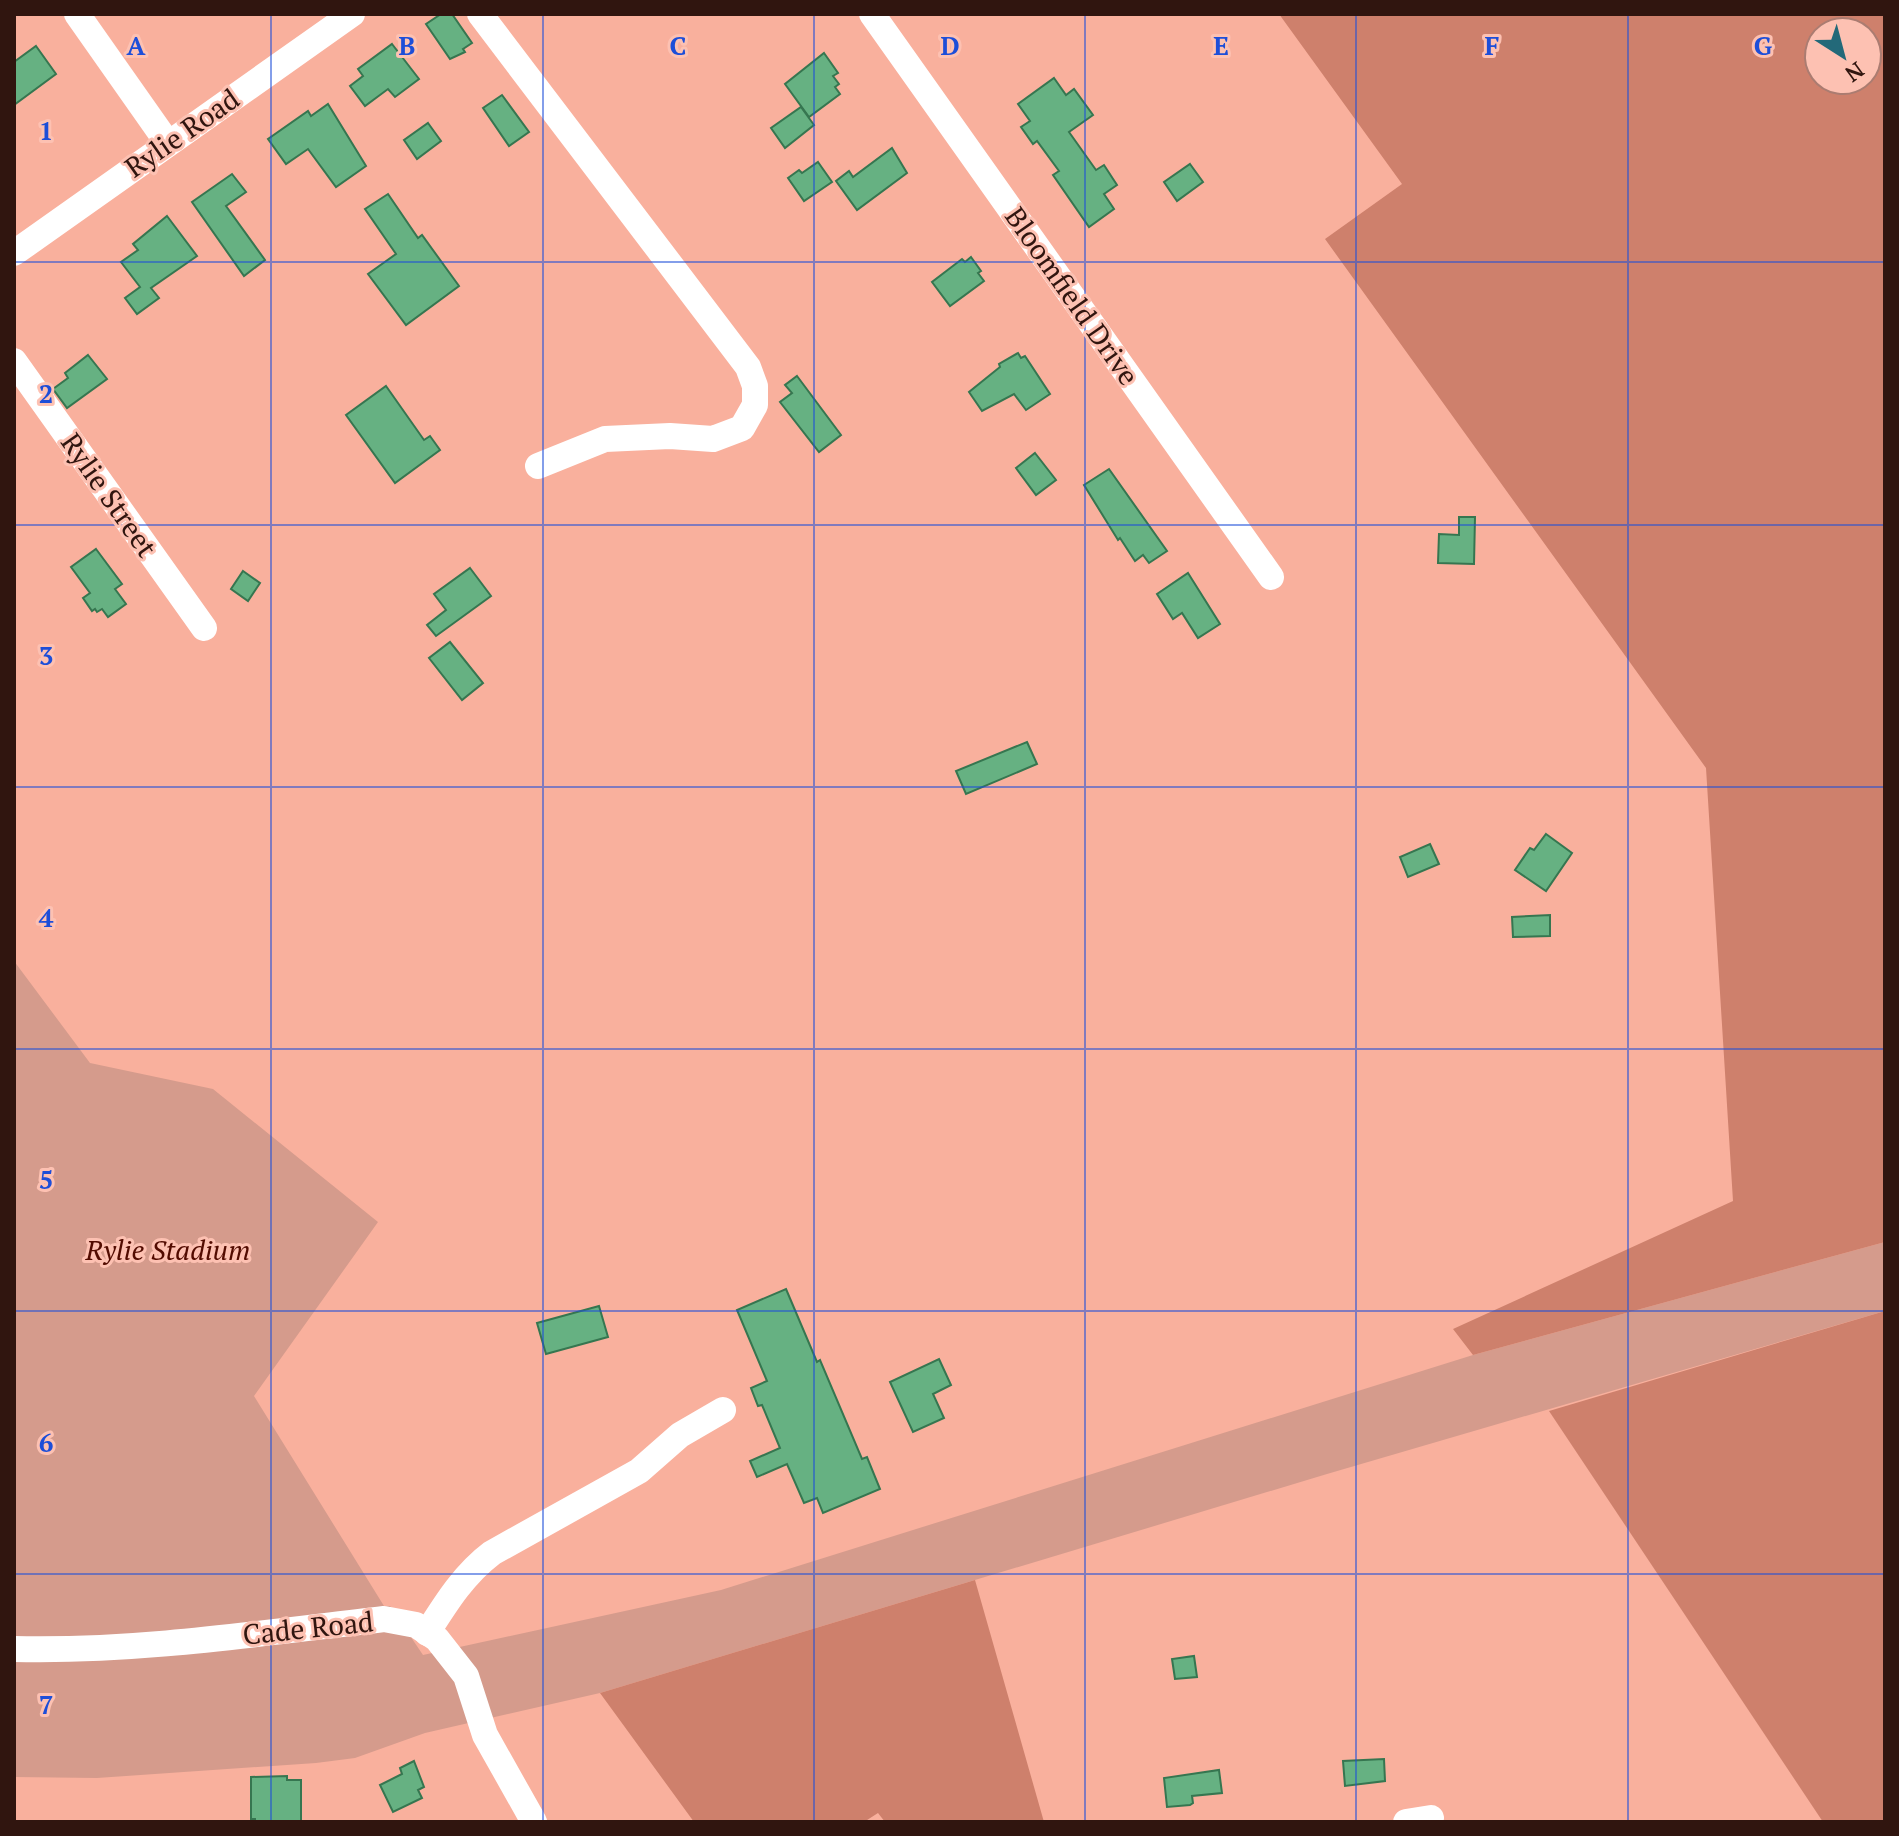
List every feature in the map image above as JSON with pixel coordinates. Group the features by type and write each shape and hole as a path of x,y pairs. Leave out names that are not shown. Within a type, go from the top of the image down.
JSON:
{"street":[{"path":"77,14 167,142"},
{"name":"Rylie Road","path":"14,253 352,14"},
{"path":"480,14 707,311 748,367 755,386 755,405 742,428 713,439 670,436 605,439 538,466"},
{"name":"Bloomfield Drive","path":"872,14 1271,577"},
{"name":"Rylie Street","path":"14,361 204,628"},
{"path":"427,1633 457,1587 476,1565 492,1553 639,1471 680,1435 723,1410"},
{"name":"Cade Road","path":"14,1649 51,1650 141,1644 384,1619 416,1625 437,1639 466,1676 485,1735 534,1822"}],"green space":[{"name":"Rylie Stadium","path":"14,961 90,1063 213,1089 378,1222 254,1396 384,1606 390,1606 423,1655 721,1590 1473,1355 1885,1242 1885,1311 1327,1474 600,1693 425,1733 355,1758 97,1778 14,1777"}],"shaded area":[{"path":"1279,14 1885,14 1885,1242 1473,1355 1453,1329 1733,1201 1706,768 1325,239 1402,184"},
{"path":"1885,1311 1885,1822 1823,1822 1549,1411"},
{"path":"975,1580 1044,1822 885,1822 878,1813 864,1822 694,1822 600,1693"}],"building":[{"path":"441,14 452,14 472,43 463,49 465,52 450,59 426,24"},
{"path":"392,44 419,79 395,97 388,89 365,106 350,86 363,76 358,69"},
{"path":"36,46 56,74 14,105 14,62"},
{"path":"824,53 838,73 833,76 839,84 835,87 840,94 809,117 785,84"},
{"path":"1054,78 1066,95 1074,89 1093,115 1069,132 1096,170 1104,165 1117,185 1104,194 1114,209 1089,227 1053,175 1059,171 1037,141 1033,144 1021,127 1030,121 1018,104"},
{"path":"502,95 529,132 509,146 483,108"},
{"path":"328,104 366,166 336,187 308,149 286,164 268,139 308,111 311,116"},
{"path":"801,107 814,125 785,148 771,128"},
{"path":"428,123 441,141 417,159 404,140"},
{"path":"892,148 907,173 857,210 836,181 849,171 853,177"},
{"path":"818,162 832,182 804,201 788,178"},
{"path":"1190,164 1203,182 1177,201 1164,182"},
{"path":"232,174 246,192 226,206 265,260 244,276 192,202"},
{"path":"388,194 418,238 422,235 459,286 406,325 368,274 396,254 365,209"},
{"path":"167,216 197,256 151,288 159,298 137,314 125,298 140,287 121,262 138,250 133,244"},
{"path":"971,257 984,281 950,306 932,282 962,259 965,262"},
{"path":"1018,353 1021,358 1025,356 1050,394 1026,410 1014,394 982,411 969,392 1000,367 999,364"},
{"path":"88,355 107,379 67,408 53,389 68,378 65,373"},
{"path":"797,376 841,435 819,452 780,402 792,393 785,385"},
{"path":"386,386 424,440 430,436 440,450 395,483 346,415"},
{"path":"1035,453 1056,480 1036,495 1016,468"},
{"path":"1109,469 1167,551 1149,563 1143,555 1135,561 1120,538 1118,540 1084,485"},
{"path":"1459,517 1475,517 1474,564 1438,563 1439,534 1459,535"},
{"path":"96,549 122,584 115,589 126,604 108,617 102,609 92,611 83,598 90,593 71,567"},
{"path":"470,568 491,596 436,636 427,625 446,610 434,594"},
{"path":"243,571 260,583 248,601 231,589"},
{"path":"1188,573 1220,624 1198,638 1182,613 1173,619 1157,594"},
{"path":"450,642 483,683 462,700 429,658"},
{"path":"1027,742 1037,764 966,794 956,771"},
{"path":"1546,834 1572,853 1546,891 1515,870 1530,848 1534,850"},
{"path":"1430,844 1439,864 1408,877 1400,857"},
{"path":"1550,915 1550,936 1513,937 1512,917"},
{"path":"786,1289 862,1459 867,1457 880,1489 823,1513 817,1498 804,1503 787,1464 757,1477 750,1461 780,1448 762,1405 758,1406 751,1388 767,1381 737,1310"},
{"path":"599,1306 608,1337 546,1354 537,1323"},
{"path":"939,1359 951,1385 933,1394 944,1418 913,1432 890,1382"},
{"path":"1194,1656 1197,1677 1175,1679 1172,1659"},
{"path":"1384,1759 1385,1781 1345,1786 1343,1761"},
{"path":"414,1761 424,1787 418,1790 422,1798 393,1812 380,1785 402,1774 400,1768"},
{"path":"1219,1770 1222,1793 1192,1796 1193,1803 1190,1805 1167,1807 1164,1778"},
{"path":"287,1776 287,1780 301,1780 301,1822 255,1822 251,1819 251,1777"}]}
